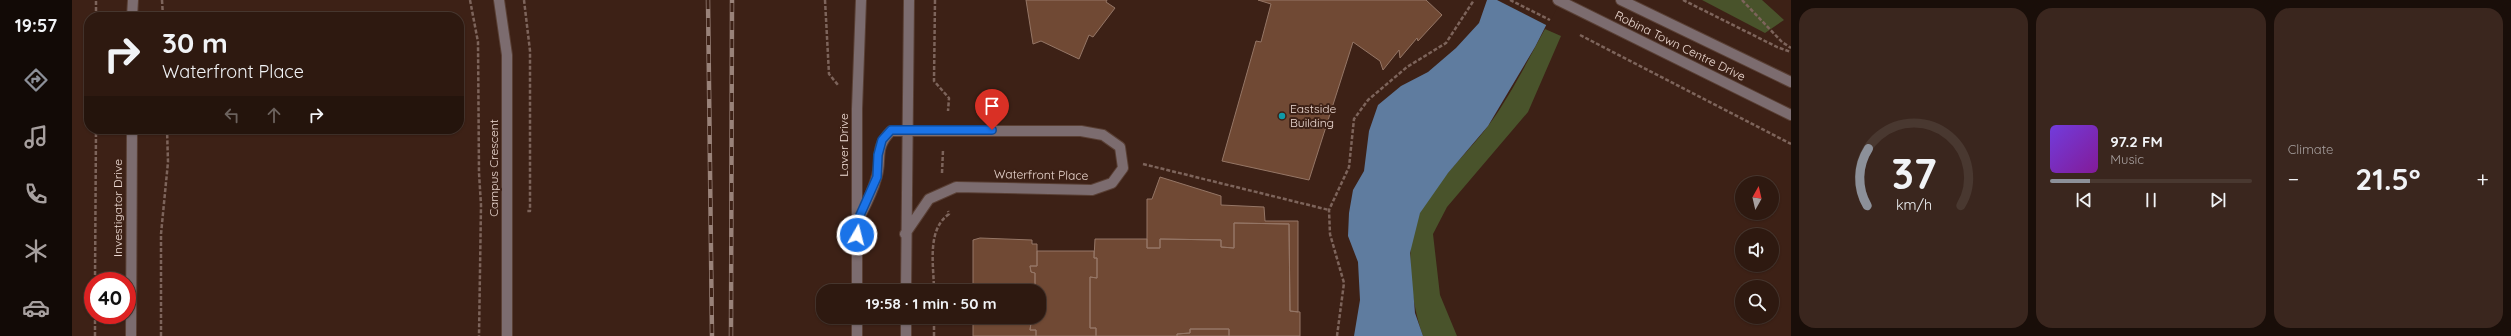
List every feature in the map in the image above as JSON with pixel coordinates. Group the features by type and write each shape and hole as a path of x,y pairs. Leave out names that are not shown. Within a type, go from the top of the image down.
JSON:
{"street":[{"path":"132,0 132,12"},
{"name":"Campus Crescent","path":"499,0 508,55 506,336"},
{"name":"Laver Drive","path":"857,284 857,109 861,0"},
{"path":"906,284 909,0"},
{"name":"Robina Town Centre Drive","path":"1558,0 1791,116"},
{"name":"Robina Town Centre Drive","path":"1621,0 1791,82"},
{"path":"857,222 877,177 878,155 882,140 891,130 1081,131 1103,135 1120,148 1122,159"},
{"name":"Investigator Drive","path":"131,336 132,134"},
{"name":"Waterfront Place","path":"906,234 928,199 956,187 1092,190 1112,183 1123,168 1122,159"},
{"path":"857,324 857,336"},
{"path":"906,324 906,336"}],"path":[{"path":"96,0 96,12"},
{"path":"162,0 163,12"},
{"path":"470,0 478,42 479,173 482,205 479,336"},
{"path":"826,0 829,74 857,109"},
{"path":"1337,336 1344,283 1330,234 1329,210 1349,167 1354,119 1368,100 1407,67 1446,43 1474,0"},
{"path":"1510,0 1552,21"},
{"path":"1683,0 1777,47 1791,52"},
{"path":"1742,0 1782,42 1791,48"},
{"path":"1573,31 1791,144"},
{"path":"95,272 96,134"},
{"path":"162,336 162,234 167,181 167,134"},
{"path":"1122,159 1329,210"},
{"path":"95,324 95,336"},
{"path":"934,324 934,336"}],"green space":[{"path":"1702,0 1762,0 1784,20 1765,33"},
{"path":"1545,29 1561,36 1528,112 1447,207 1433,234 1440,295 1457,336 1423,336 1412,291 1410,257 1415,225 1420,212 1435,189 1480,137 1496,115 1518,79"}],"water":[{"path":"1487,0 1559,0 1535,47 1488,126 1448,173 1420,213 1410,253 1415,313 1423,336 1354,336 1360,300 1358,262 1348,236 1349,213 1353,190 1364,171 1369,131 1378,105 1401,86 1428,72 1456,48 1479,23"}],"pier":[{"path":"1497,0 1561,0 1548,26"}],"building":[{"path":"1026,0 1107,0 1106,2 1115,8 1093,37 1089,35 1079,59 1041,41 1033,44"},
{"name":"Eastside Building","path":"1258,0 1426,0 1442,15 1418,41 1417,38 1400,58 1399,50 1383,70 1380,61 1353,42 1309,180 1222,161 1256,41 1261,42 1271,4"},
{"path":"1160,177 1221,196 1221,205 1264,207 1265,221 1298,221 1298,312 1290,311 1289,224 1234,223 1234,248 1221,247 1221,240 1160,239 1160,248 1147,248 1147,199 1152,199"},
{"path":"1234,223 1289,224 1290,311 1300,312 1300,336 1229,336 1229,329 1190,329 1190,333 1177,334 1177,336 1096,336 1096,328 1090,328 1090,277 1097,278 1097,258 1094,258 1095,239 1147,239 1147,248 1160,248 1160,239 1221,240 1221,247 1234,248"},
{"path":"980,238 1032,240 1032,244 1037,244 1037,266 1030,266 1031,272 1035,273 1035,284 973,284 973,240"},
{"path":"1037,251 1094,251 1094,258 1097,258 1097,278 1090,277 1090,328 1096,328 1096,336 1036,336 1036,330 1030,330 1031,324 1046,324 1046,284 1035,284 1035,273 1031,272 1030,266 1037,266"},
{"path":"973,324 1031,324 1030,330 1036,330 1036,336 973,336"},
{"path":"1190,329 1229,329 1229,336 1177,336 1177,334 1190,333"}],"railway":[{"path":"708,0 712,336"},
{"path":"731,336 732,0"}],"place":[{"name":"Eastside Building","path":"1282,116"}],"route":[{"path":"857,235 857,222 870,196 877,177 878,155 882,140 891,130 992,130"}]}
